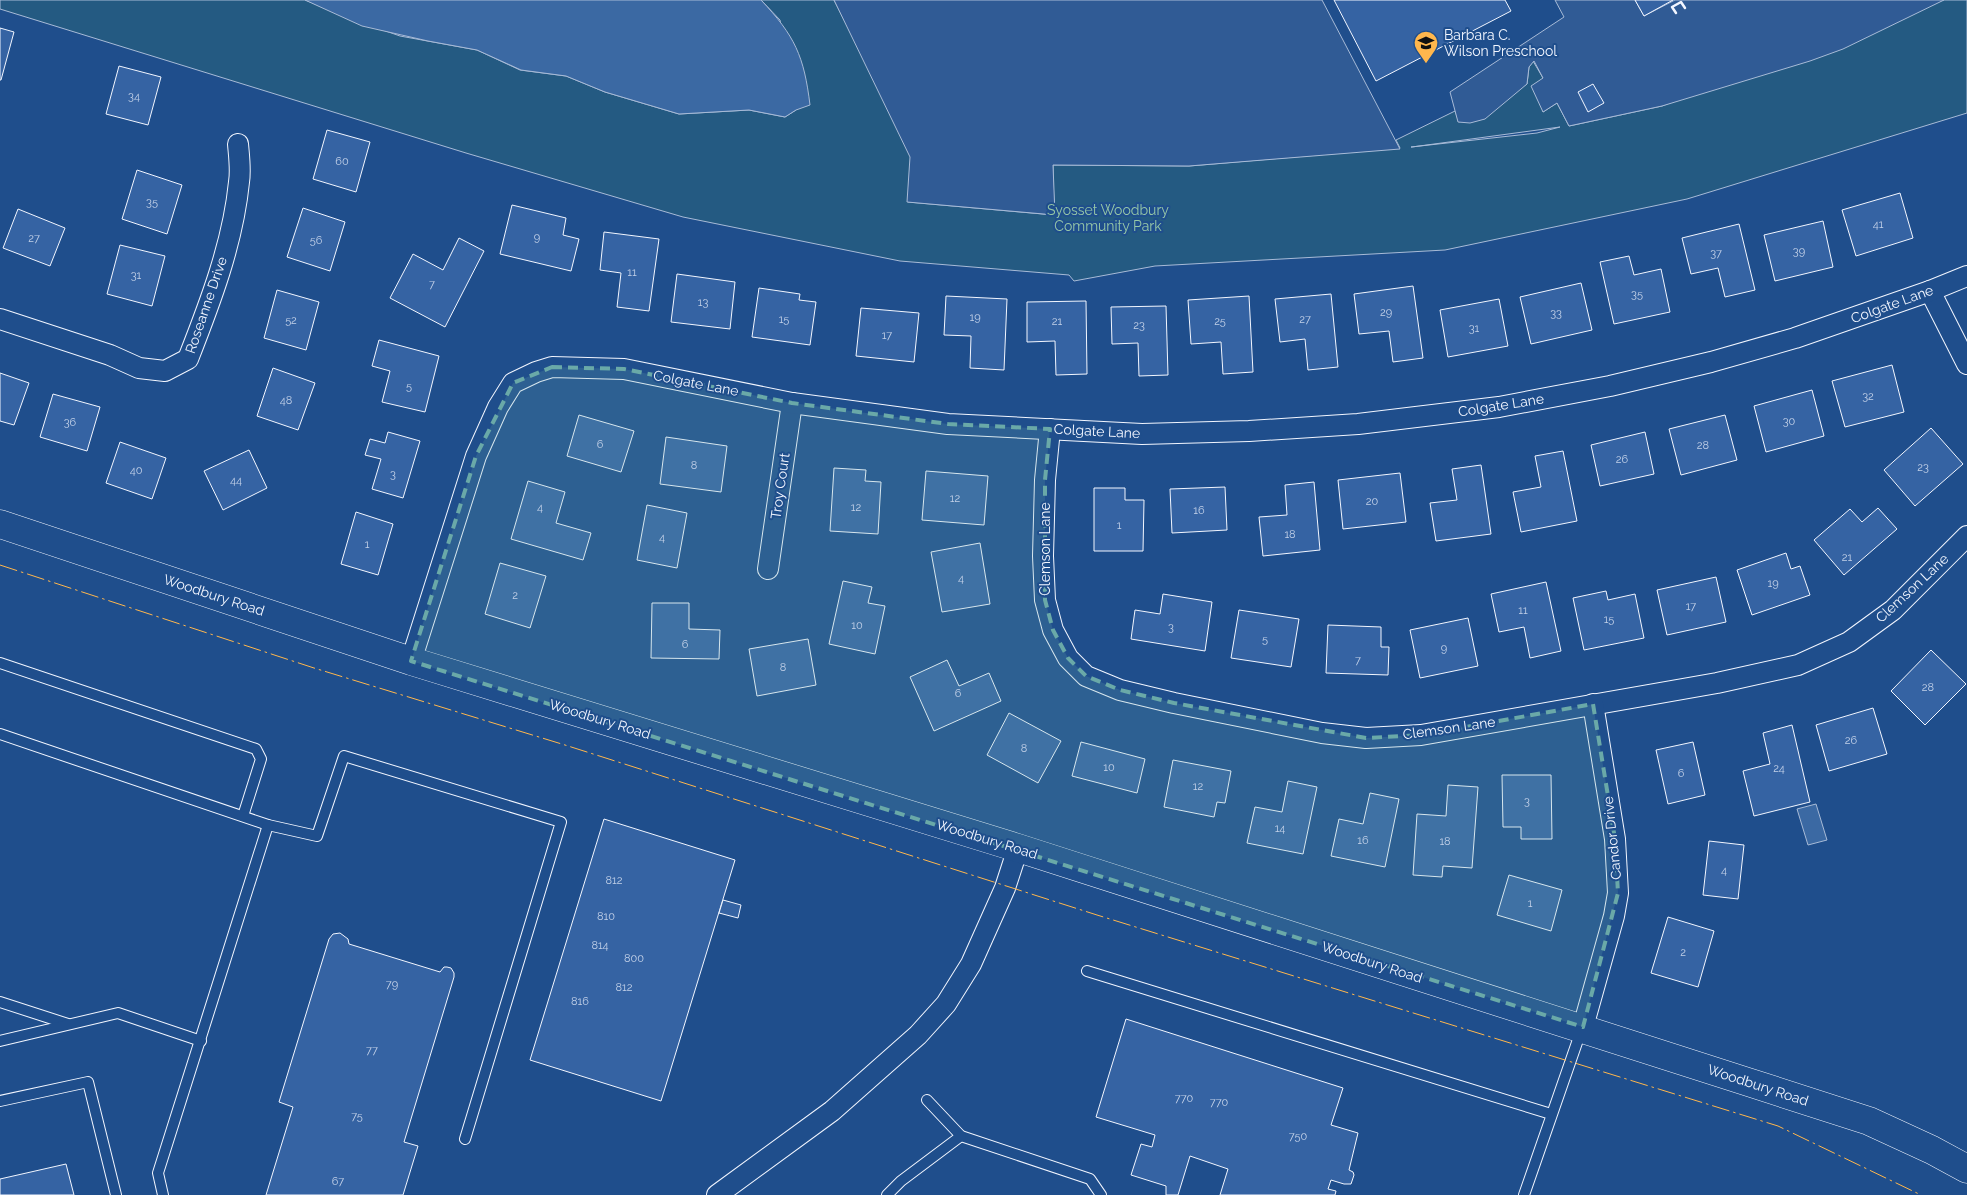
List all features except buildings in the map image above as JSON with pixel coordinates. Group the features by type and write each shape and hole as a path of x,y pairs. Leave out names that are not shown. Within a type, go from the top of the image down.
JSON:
{"main road":[{"name":"Woodbury Road","path":"0,524 411,661 1018,848 1869,1121 1932,1150 1967,1169"}],"street":[{"name":"Roseanne Drive","path":"0,319 110,355 139,368 165,371 188,359 206,314 232,227 240,181 238,144"},
{"name":"Colgate Lane","path":"411,661 476,456 498,407 513,383 552,367 624,369 792,402 948,424 1142,434 1248,431 1358,424 1499,407 1610,386 1711,362 1795,338 1930,291 1967,276"},
{"path":"1930,291 1967,364"},
{"name":"Troy Court","path":"768,569 792,402"},
{"name":"Clemson Lane","path":"1050,429 1045,480 1043,556 1045,600 1053,630 1068,658 1086,676 1120,690 1322,733 1366,738 1421,735 1717,683 1798,665 1849,642 1893,610 1967,536"},
{"name":"Candor Drive","path":"1582,1028 1614,916 1618,894 1615,839 1593,704"},
{"path":"717,1195 832,1111 918,1035 946,1004 971,964 1005,888 1018,848"}],"lane":[{"path":"0,663 256,749 261,759 243,816"},
{"path":"0,734 268,825 317,836 344,756 561,822 465,1139"},
{"path":"163,1195 158,1173 268,825"},
{"path":"1087,971 1552,1114"},
{"path":"0,1002 70,1025"},
{"path":"0,1041 118,1013 200,1040"},
{"path":"1524,1195 1582,1028"},
{"path":"0,1101 88,1082 116,1195"},
{"path":"927,1100 960,1136 1090,1178 1101,1195"},
{"path":"887,1195 901,1181 960,1136"}],"highlighted area":[{"path":"552,367 624,369 792,403 948,424 1050,429 1045,480 1045,600 1053,630 1068,658 1086,676 1120,690 1174,703 1366,738 1421,735 1593,704 1615,839 1618,893 1583,1027 411,661 476,456 513,383"}],"green space":[{"name":"Syosset Woodbury Community Park","path":"0,0 305,0 400,36 477,50 520,70 566,76 605,92 679,114 749,110 785,117 796,110 780,20 761,0 834,0 911,151 908,202 1054,215 1053,165 1189,166 1400,148 1396,140 1455,111 1459,122 1527,84 1529,67 1533,61 1543,78 1543,112 1557,103 1569,126 1662,106 1943,0 1967,0 1967,113 1687,199 1445,250 1155,266 1074,281 1069,275 900,261 683,217 466,153 0,9","holes":["1560,127 1537,133 1417,146"]}],"shaded area":[{"path":"305,0 761,0 782,25 796,48 805,73 810,105 796,110 785,117 749,110 679,114 605,92 566,76 521,70 477,50 362,26"},
{"path":"834,0 1322,0 1400,149 1189,166 1053,165 1055,215 907,202 910,157"},
{"path":"1555,0 1635,0 1644,16 1675,0 1944,0 1843,49 1810,61 1662,106 1569,126 1557,103 1543,112 1531,86 1543,78 1534,61 1529,67 1527,84 1485,119 1470,123 1458,122 1450,92 1564,17"},
{"path":"1816,804 1827,840 1808,845 1797,809"}],"wall":[{"path":"1676,13 1672,7 1681,2 1685,8"}],"power":[{"path":"0,565 314,668 565,745 1097,915 1778,1126 1921,1195"}],"place":[{"name":"Barbara C. Wilson Preschool","path":"1426,64"}]}
